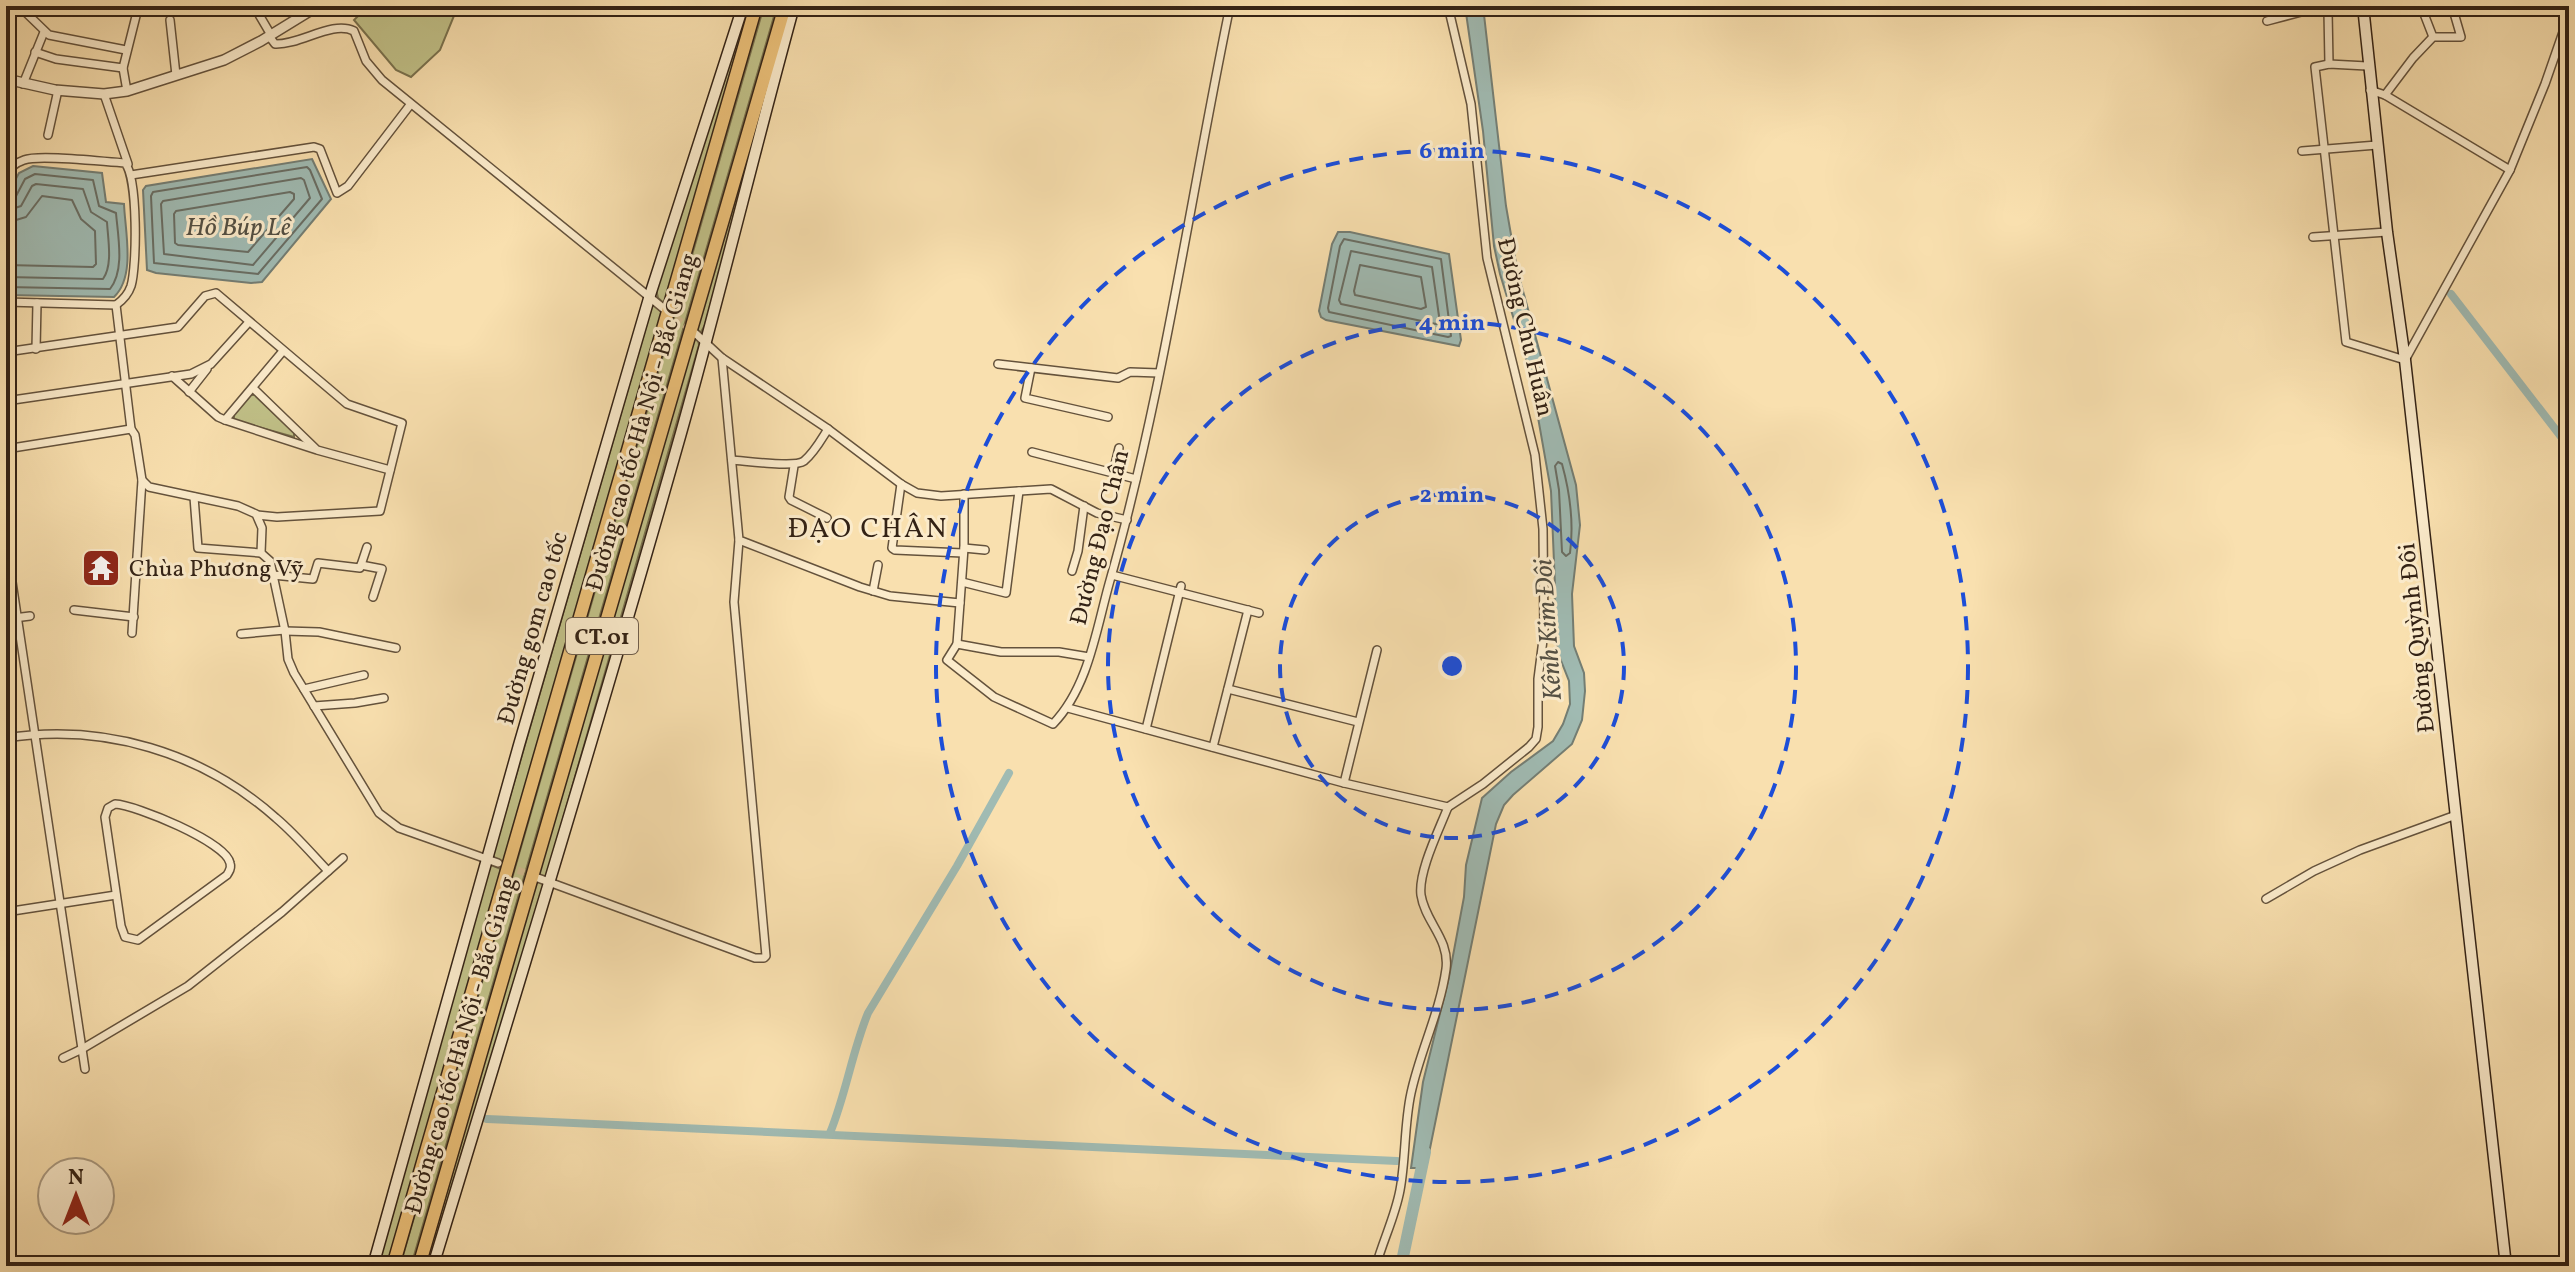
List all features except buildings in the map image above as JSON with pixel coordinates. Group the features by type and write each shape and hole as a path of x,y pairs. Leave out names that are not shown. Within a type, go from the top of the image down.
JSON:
{"highway":[{"name":"Đường cao tốc Hà Nội - Bắc Giang","path":"393,1266 756,6"},
{"name":"Đường cao tốc Hà Nội - Bắc Giang","path":"419,1266 785,6"}],"main road":[{"name":"Đường gom cao tốc","path":"373,1266 650,295 743,6"},
{"path":"433,1266 551,883 648,550 794,6"},
{"name":"Đường Quỳnh Đôi","path":"2363,8 2367,66 2405,360 2506,1266"}],"street":[{"path":"19,6 44,32 126,50"},
{"path":"254,6 275,44 285,45 339,28 354,31 366,61 375,73 410,105 663,308"},
{"path":"6,79 58,90 104,94 127,91 224,60 318,6"},
{"name":"Đường Đạo Chân","path":"1068,708 1089,657 1127,520 1159,373 1230,6"},
{"name":"Đường Chu Huân","path":"1448,6 1471,104 1487,258 1536,463 1543,529 1544,632 1538,679 1536,739 1483,784 1448,807"},
{"path":"2421,6 2433,37"},
{"path":"2385,95 2433,37 2461,37 2452,6"},
{"path":"2267,21 2304,9 2328,11 2363,8"},
{"path":"2328,11 2329,64"},
{"path":"127,91 123,68 137,12"},
{"path":"2367,66 2329,64 2315,67 2346,342 2405,360 2510,170 2569,15"},
{"path":"170,20 176,75"},
{"path":"23,84 44,32"},
{"path":"35,52 56,59 123,68"},
{"path":"48,135 58,90"},
{"path":"2370,90 2385,95 2510,170"},
{"path":"6,302 116,305 128,293 136,264 131,175 104,94"},
{"path":"131,175 314,147 320,149 337,193 348,186 410,105"},
{"path":"2302,151 2377,145"},
{"path":"6,176 15,164 33,157 124,162 129,166"},
{"path":"2313,237 2387,232"},
{"path":"6,352 178,327 205,296 212,293 220,295 347,404 402,423 380,511 277,517 257,515 238,506 149,487 142,480"},
{"path":"36,349 37,303"},
{"path":"116,305 131,429 135,435 142,480 132,633"},
{"path":"189,392 249,322"},
{"path":"695,333 722,358 917,493 964,494 1051,489 1097,513 1127,520"},
{"path":"225,420 283,351"},
{"path":"538,878 755,958 766,956 734,602 739,540 722,358"},
{"path":"6,401 191,374 211,364"},
{"path":"998,364 1118,378 1130,372 1159,373"},
{"path":"1031,368 1025,398 1108,417"},
{"path":"172,376 218,417 390,470"},
{"path":"253,388 317,450"},
{"path":"6,449 131,429"},
{"path":"732,460 794,466 803,462 817,447 828,429"},
{"path":"1113,473 1119,448"},
{"path":"1032,452 1136,479"},
{"path":"794,466 789,497 827,518"},
{"path":"901,484 892,548 985,550"},
{"path":"962,582 1006,593 1019,491"},
{"path":"964,494 957,644 947,660 994,697 1053,724 1068,708 1344,783 1448,807 1420,888 1423,904 1445,948 1446,970 1432,1028 1411,1091 1401,1189 1376,1266"},
{"path":"194,497 198,548 261,553 270,561 288,659 379,813 399,828 498,863"},
{"path":"1072,571 1084,506"},
{"path":"257,515 262,528 261,553"},
{"path":"739,540 890,596 960,603"},
{"path":"6,542 85,1069"},
{"path":"225,570 313,579 318,563 360,568 367,547"},
{"path":"361,565 382,569 373,597"},
{"path":"873,591 878,565"},
{"path":"1112,575 1180,589 1259,613"},
{"path":"1146,729 1180,589"},
{"path":"74,610 134,617"},
{"path":"1213,747 1248,610"},
{"path":"6,619 30,616"},
{"path":"241,634 319,632 396,648"},
{"path":"957,644 1001,652 1059,652 1089,657"},
{"path":"1344,783 1377,650"},
{"path":"304,689 364,675"},
{"path":"1228,689 1358,722"},
{"path":"314,706 384,698"},
{"path":"6,738 34,733 78,733 120,739 186,761 210,772 258,803 278,819 328,871"},
{"path":"115,804 137,808 171,822 209,844 230,862 227,875 138,940 123,934 116,895 105,817 108,808 115,804"},
{"path":"2266,899 2314,871 2360,850 2456,815"},
{"path":"63,1058 188,986 282,912 343,858"},
{"path":"6,912 116,895"}],"green space":[{"path":"368,6 458,6 440,50 411,77 396,70 354,20"},
{"path":"748,6 751,6 665,304 658,298 656,289"},
{"path":"764,6 777,6 411,1266 400,1266"},
{"path":"787,6 705,325 701,332 696,331"},
{"path":"652,306 662,313 504,862 496,860 493,855"},
{"path":"693,335 699,345 546,878 538,876"},
{"path":"249,395 255,395 294,431 294,437 234,420 234,414"},
{"path":"491,865 501,869 486,925 387,1266 378,1266 488,867"},
{"path":"535,880 544,886 428,1266 423,1266"}],"water":[{"path":"1465,6 1483,6 1506,206 1517,269 1576,485 1580,525 1572,594 1574,646 1584,673 1585,691 1582,720 1572,744 1513,795 1504,805 1496,824 1426,1168 1411,1168 1423,1082 1449,977 1464,897 1466,865 1482,798 1553,741 1570,704 1569,681 1558,653 1554,625 1551,491 1530,372 1494,246 1483,131"},
{"name":"Hồ Búp Lê","path":"312,159 331,199 262,282 147,270 143,190 146,186"},
{"name":"Hồ Búp Lê","path":"33,166 102,173 106,202 124,204 127,265 121,288 114,297 6,295 6,197 19,173"},
{"path":"1338,232 1449,254 1461,340 1459,346 1321,317 1319,311 1332,244"}],"waterway":[{"path":"2451,294 2569,447"},
{"path":"830,1133 868,1013 1009,773"},
{"path":"487,1119 1397,1161"},
{"name":"Kênh Kim Đôi","path":"1401,1266 1425,1152"}],"tunnel":[{"path":"668,311 692,331"},
{"path":"498,863 534,876"}],"place":[{"name":"Chùa Phương Vỹ","path":"101,568"}],"district":[{"name":"ĐẠO CHÂN","path":"868,527"}]}
